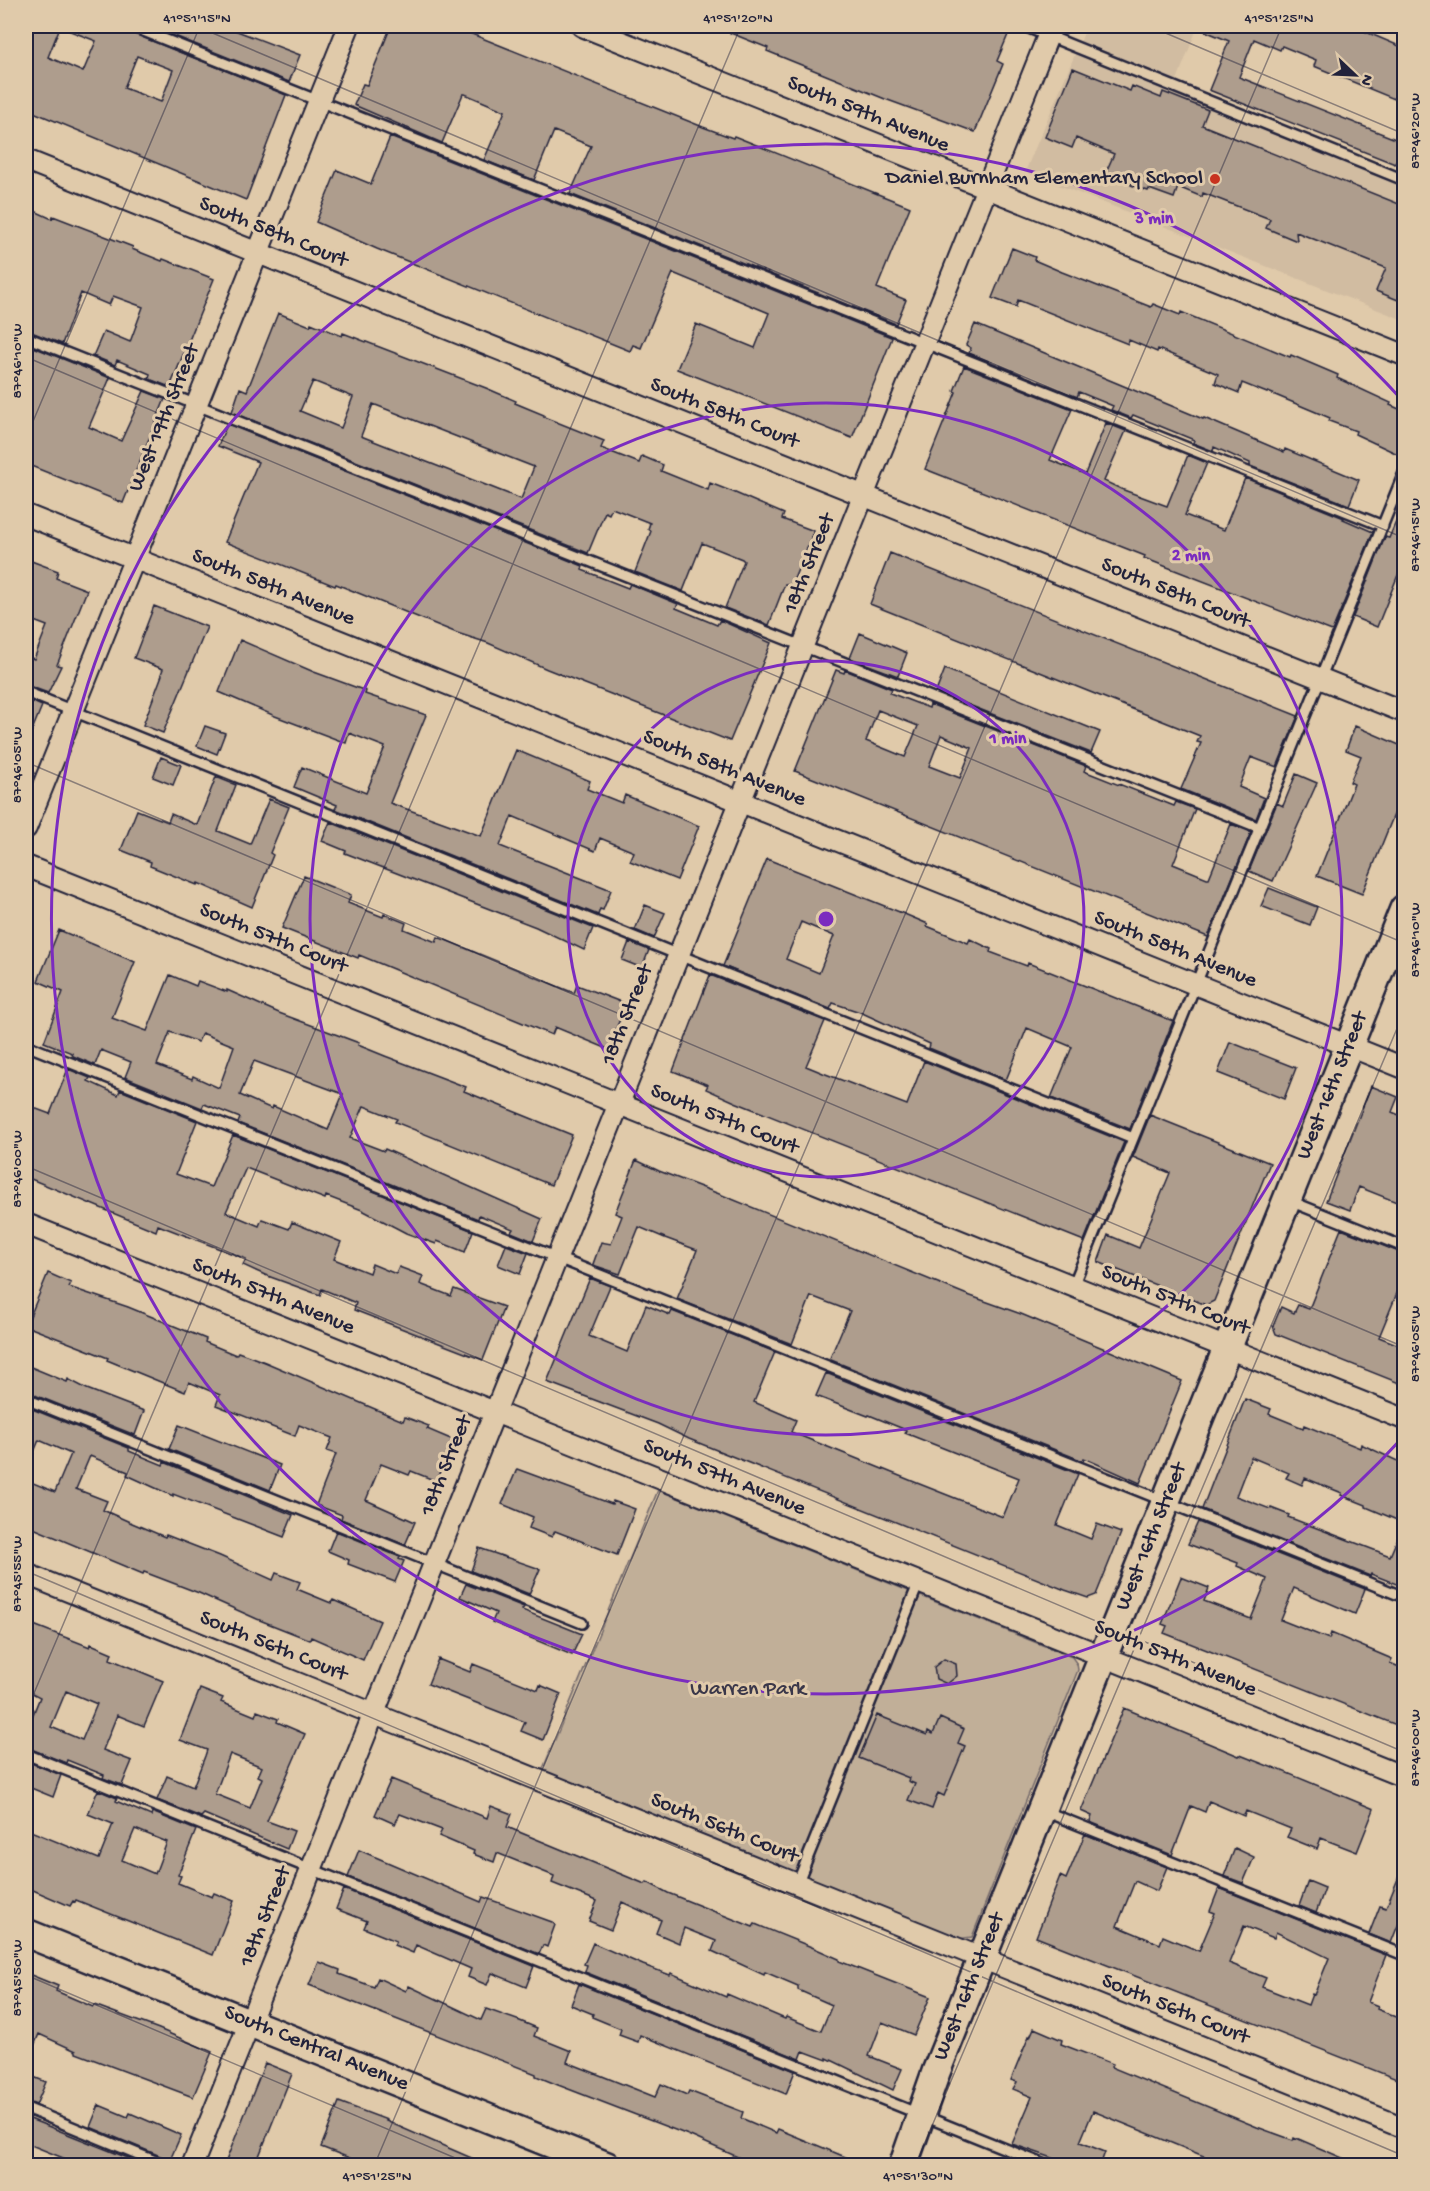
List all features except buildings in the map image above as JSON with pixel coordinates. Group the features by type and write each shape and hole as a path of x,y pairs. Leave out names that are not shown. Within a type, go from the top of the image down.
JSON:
{"street":[{"name":"West 19th Street","path":"26,828 349,26"},
{"name":"South 59th Avenue","path":"582,26 1404,355"},
{"name":"18th Street","path":"192,2166 1050,30"},
{"name":"South 58th Court","path":"26,160 1404,712"},
{"name":"South 58th Avenue","path":"26,515 1404,1068"},
{"name":"South 57th Court","path":"26,866 1404,1419"},
{"name":"West 16th Street","path":"908,2164 921,2114 982,1958 1404,909"},
{"name":"South 57th Avenue","path":"26,1224 1404,1777"},
{"name":"South 56th Court","path":"26,1574 1404,2128"},
{"name":"South Central Avenue","path":"26,1933 606,2166"}],"lane":[{"path":"131,26 1383,526"},
{"path":"1024,26 1050,30 1404,180"},
{"path":"26,337 1260,828"},
{"path":"1073,1286 1404,473"},
{"path":"26,692 1133,1138"},
{"path":"26,1045 1404,1597"},
{"path":"1288,1200 1404,1247"},
{"path":"26,1399 582,1623"},
{"path":"797,1884 919,1582"},
{"path":"26,1754 1048,2166"},
{"path":"1042,1810 1404,1955"},
{"path":"26,2108 167,2166"}],"shaded area":[{"name":"Daniel Burnham Elementary School","path":"1087,26 1198,26 1172,93 1404,185 1404,320 1025,172"}],"green space":[{"name":"Warren Park","path":"658,1490 1072,1657 1077,1664 1078,1670 972,1937 957,1939 542,1771"}],"place":[{"name":"Daniel Burnham Elementary School","path":"1215,179"}]}
